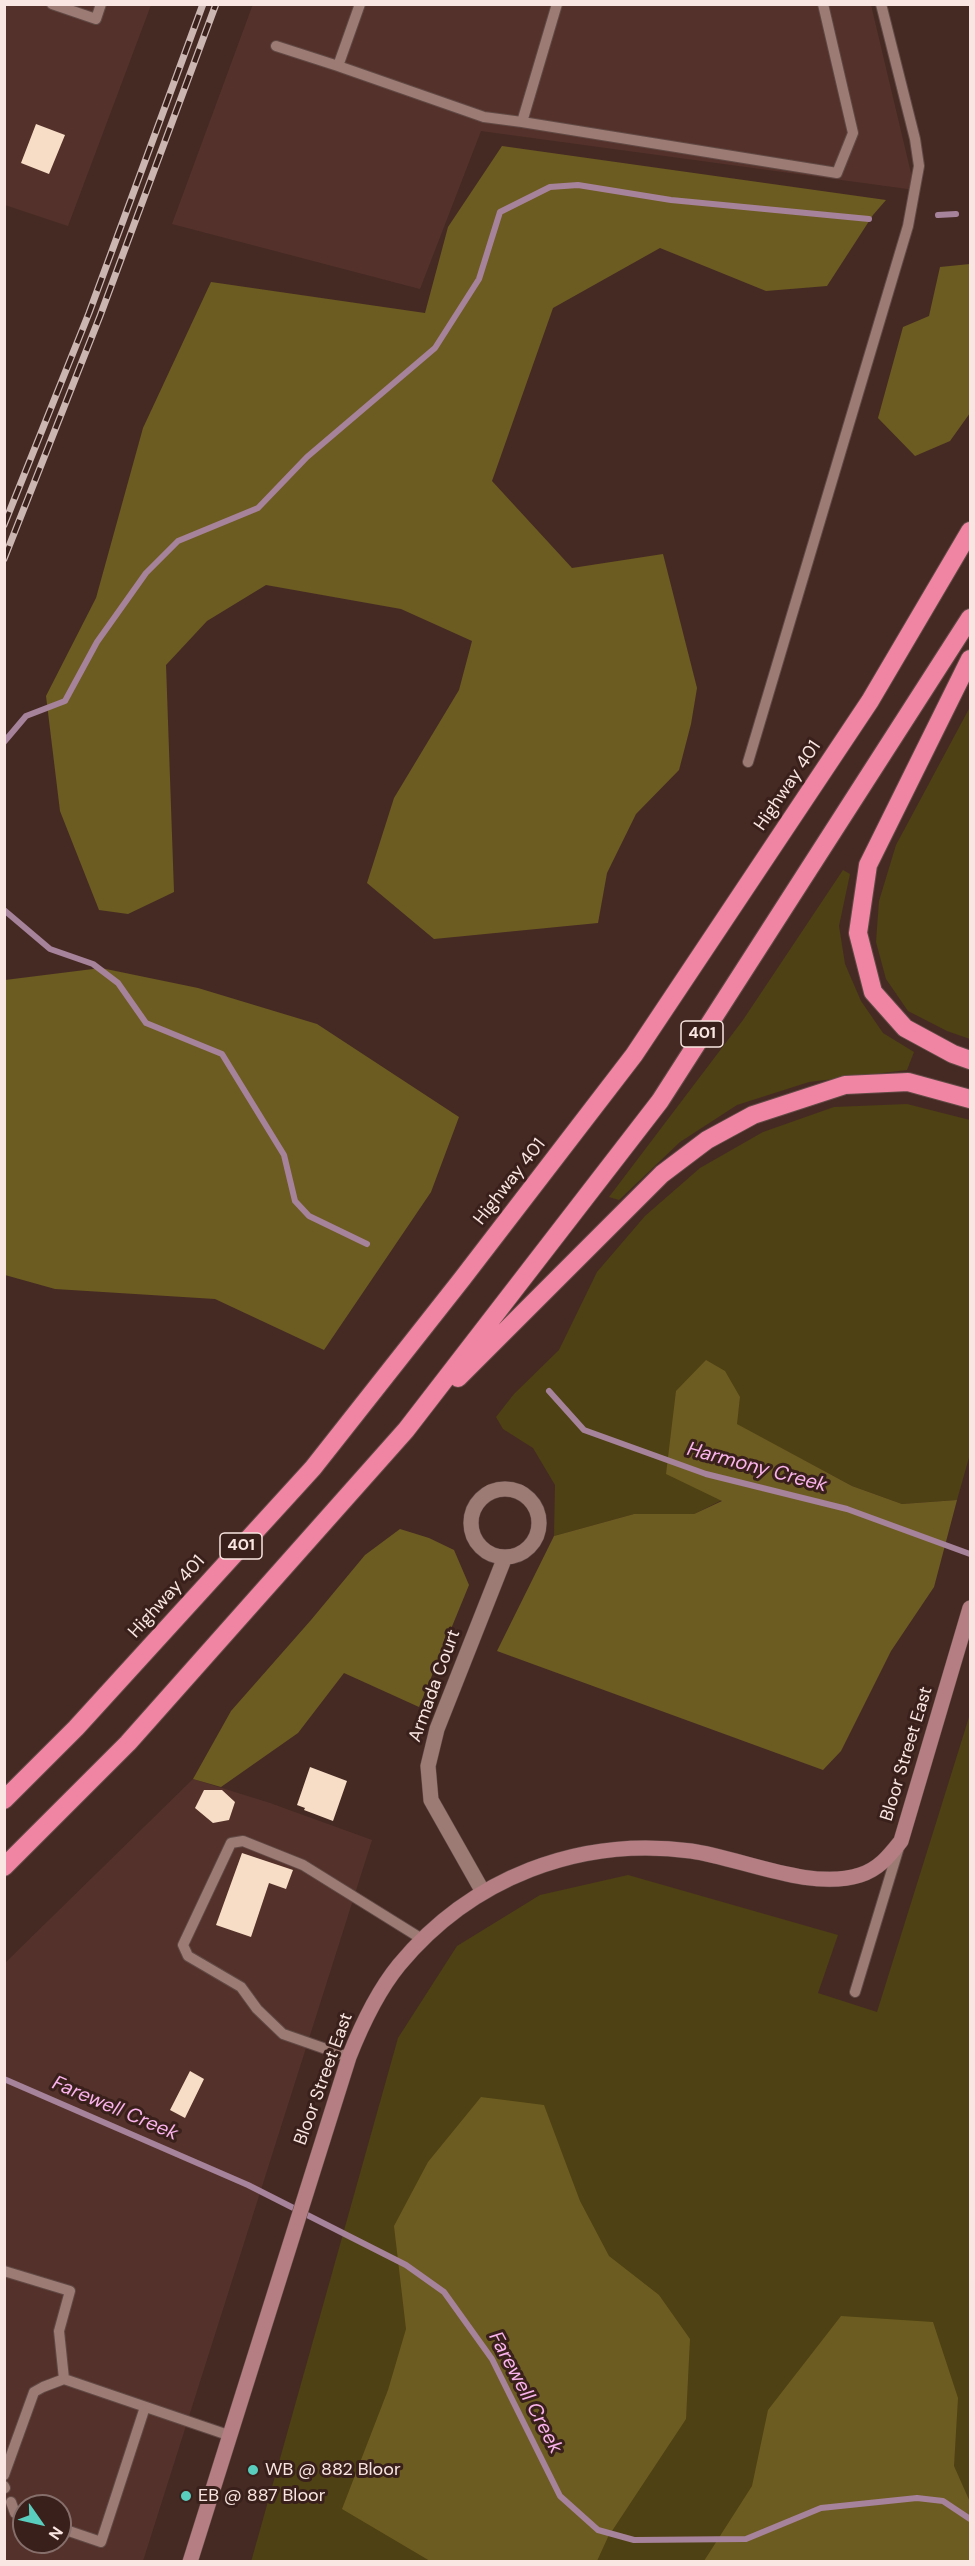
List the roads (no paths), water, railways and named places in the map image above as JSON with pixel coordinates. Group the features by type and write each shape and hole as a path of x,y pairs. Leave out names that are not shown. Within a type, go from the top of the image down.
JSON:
{"highway":[{"name":"Highway 401","path":"4,1800 76,1728 313,1467 605,1092 640,1045 870,701 970,531"},
{"name":"401","path":"4,1867 128,1743 405,1430 660,1101 970,618"},
{"path":"970,659 868,865 858,933 873,992 905,1028 953,1054 970,1060"},
{"path":"405,1430 662,1174 707,1140 753,1115 845,1085 908,1082 970,1099"}],"main road":[{"name":"Bloor Street East","path":"190,2562 228,2435 349,2056 377,1997 398,1966 450,1915 483,1892 554,1860 582,1853 657,1848 691,1851 805,1877 833,1879 860,1875 882,1864 901,1841 970,1608"}],"street":[{"path":"499,1489 511,1489 530,1500 539,1520 534,1541 526,1550 505,1557 484,1550 476,1542 471,1520 474,1509 489,1493 499,1489"},
{"name":"Armada Court","path":"483,1892 431,1800 428,1766 437,1729 505,1557"}],"lane":[{"path":"52,4 96,19 101,4"},
{"path":"338,66 360,4"},
{"path":"522,122 557,4"},
{"path":"276,46 484,117 837,173 853,133 823,4"},
{"path":"748,762 908,226 920,166 881,4"},
{"path":"349,2056 283,2034 269,2022 241,1987 188,1956 183,1945 231,1843 243,1841 303,1865 423,1939"},
{"path":"855,1992 901,1841"},
{"path":"4,2271 69,2291 60,2331 64,2379"},
{"path":"4,2475 34,2392 43,2386 64,2379 228,2435"},
{"path":"72,2532 101,2541 145,2407"}],"waterway":[{"path":"4,742 26,716 65,701 97,642 146,573 178,541 258,508 307,457 435,348 479,279 500,212 550,187 578,185 671,200 869,219"},
{"path":"938,215 956,214"},
{"name":"Harmony Creek","path":"4,910 50,949 93,964 118,983 146,1023 222,1054 284,1155 295,1201 309,1216 367,1244"},
{"name":"Harmony Creek","path":"549,1391 584,1430 706,1474 847,1509 970,1554"},
{"name":"Farewell Creek","path":"4,2079 248,2185 406,2265 444,2292 492,2359 560,2496 598,2530 634,2540 746,2539 821,2508 917,2498 943,2501 970,2519"}],"railway":[{"path":"4,525 89,313 203,4"},
{"path":"4,559 100,316 216,4"}],"place":[{"name":"WB @ 882 Bloor","path":"253,2470"},
{"name":"EB @ 887 Bloor","path":"186,2496"}]}
